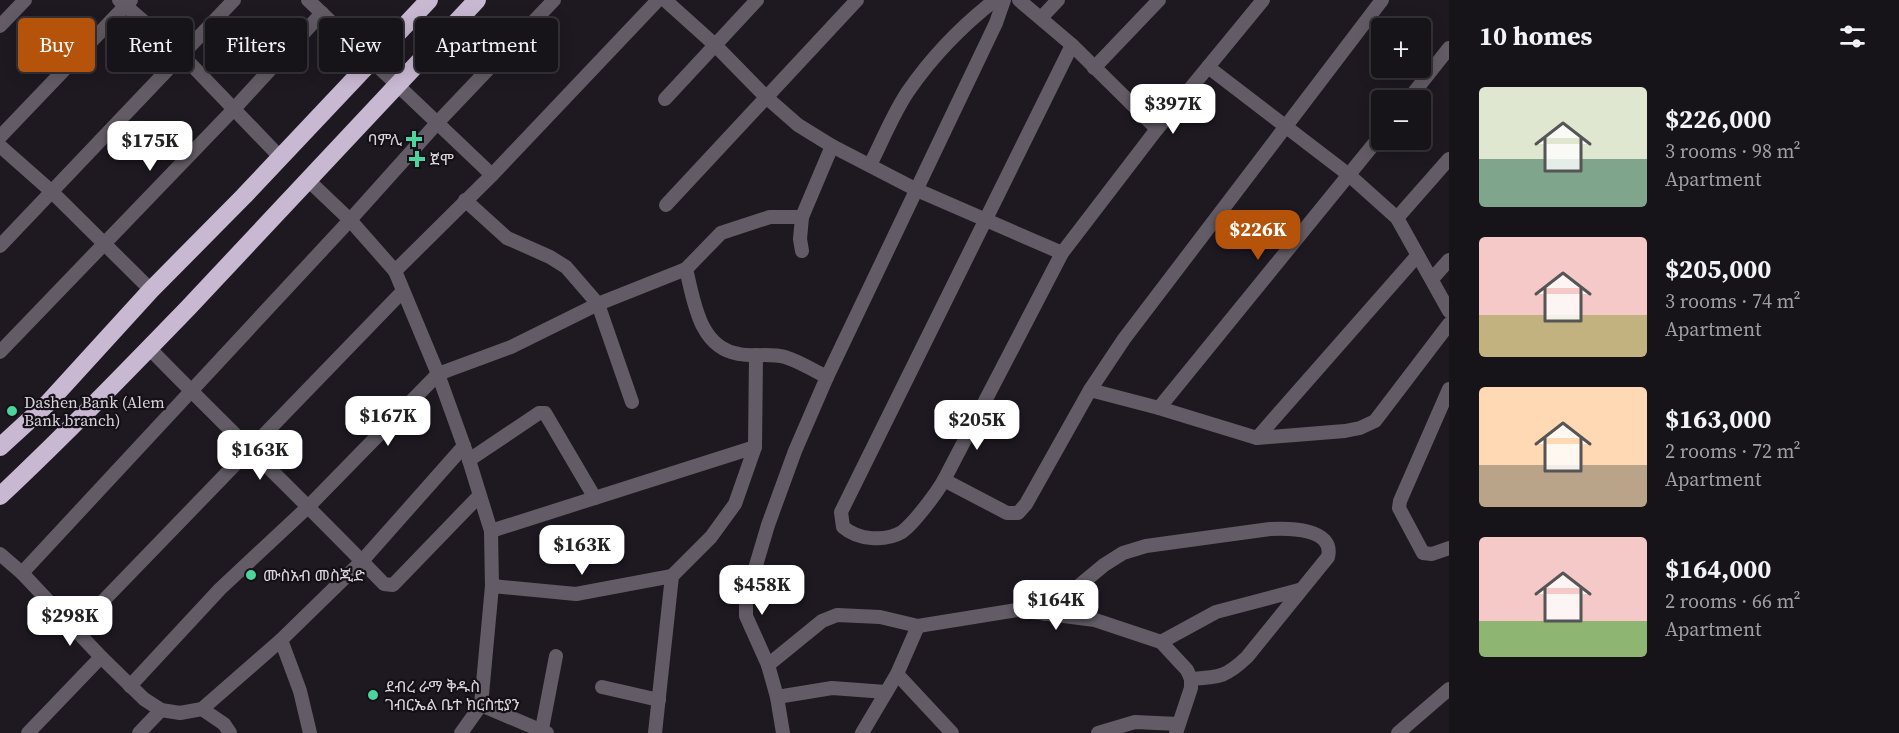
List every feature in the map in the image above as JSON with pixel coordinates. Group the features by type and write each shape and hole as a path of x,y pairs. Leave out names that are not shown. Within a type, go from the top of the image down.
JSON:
{"highway":[{"path":"403,27 429,0"},
{"path":"0,496 149,348 309,181 365,118 477,0"},
{"path":"0,447 47,404 151,290 244,196 360,72"}],"street":[{"path":"0,26 26,0"},
{"path":"193,42 234,0"},
{"path":"308,0 327,18"},
{"path":"22,573 438,122 554,0"},
{"path":"394,271 492,175 657,0"},
{"path":"665,0 798,125 832,146 917,190 1062,253"},
{"path":"665,99 757,0"},
{"path":"666,205 857,0"},
{"path":"870,165 908,92 933,60 976,15 995,0"},
{"path":"783,733 777,697 768,665 746,616 746,599 768,525 795,451 827,377 996,23 1004,0"},
{"path":"1019,0 1072,45 1157,129"},
{"path":"1041,18 1058,0"},
{"path":"1094,68 1159,0"},
{"path":"1072,45 841,512 843,527 849,532 878,538 902,532 934,497 1062,253 1157,129 1263,0"},
{"path":"944,480 1007,513 1018,513 1026,504 1090,390 1124,339 1382,0"},
{"path":"0,137 126,2 143,18"},
{"path":"0,352 233,110 322,13"},
{"path":"1416,90 1449,48"},
{"path":"193,67 280,157"},
{"path":"1208,67 1349,175 1397,218 1449,311"},
{"path":"0,246 164,72"},
{"path":"384,72 492,175"},
{"path":"0,146 51,191 151,290"},
{"path":"802,251 800,239 802,217 832,146"},
{"path":"1159,408 1371,148"},
{"path":"1397,218 1449,159"},
{"path":"309,181 350,220 394,271 438,374 469,460 491,531 492,586 481,705 461,733"},
{"path":"465,200 507,238 550,257 566,267 598,304 632,402"},
{"path":"130,686 220,589 309,506 438,374 511,347 598,304 686,269 720,233 770,217 802,217"},
{"path":"1257,438 1417,256"},
{"path":"1432,279 1449,260"},
{"path":"686,269 699,320 708,336 721,349 737,354 789,358 827,377"},
{"path":"76,629 402,292"},
{"path":"1090,390 1257,438 1345,431 1360,428 1375,421 1449,324"},
{"path":"149,348 309,506 384,584 393,585 479,496"},
{"path":"492,586 576,594 672,576 711,537 735,504 755,447 756,356"},
{"path":"1449,389 1399,508 1424,554 1432,554 1449,548"},
{"path":"469,460 539,413 545,413 595,498"},
{"path":"0,554 22,573 144,699 161,710 180,713 202,709 281,639 362,561 464,446"},
{"path":"491,531 755,447"},
{"path":"1045,614 1104,565 1123,553 1146,546 1288,528 1315,534 1325,539 1330,549 1328,556 1248,657 1232,671 1221,676 1191,679"},
{"path":"655,733 672,576"},
{"path":"1161,642 1216,612 1299,590"},
{"path":"768,665 822,621 837,615 880,617 918,626 1017,610 1095,620 1161,642 1187,670 1191,679 1191,688 1177,729 1135,722 1098,733"},
{"path":"862,733 897,674 918,626"},
{"path":"281,639 300,691 310,733"},
{"path":"481,705 544,731 556,656"},
{"path":"28,733 101,657"},
{"path":"897,674 952,733"},
{"path":"602,687 659,700"},
{"path":"777,697 832,688 886,692"},
{"path":"1398,733 1449,689"},
{"path":"202,709 224,724 230,733"},
{"path":"139,733 161,710"}],"place":[{"name":"ባምሊ","path":"414,139"},
{"name":"ጀሞ","path":"417,159"},
{"name":"Dashen Bank (Alem Bank branch)","path":"12,411"},
{"name":"ሙስአብ መስጂድ","path":"251,575"},
{"name":"ደብረ ራማ ቅዱስ ገብርኤል ቤተ ክርስቲያን","path":"373,695"}]}
